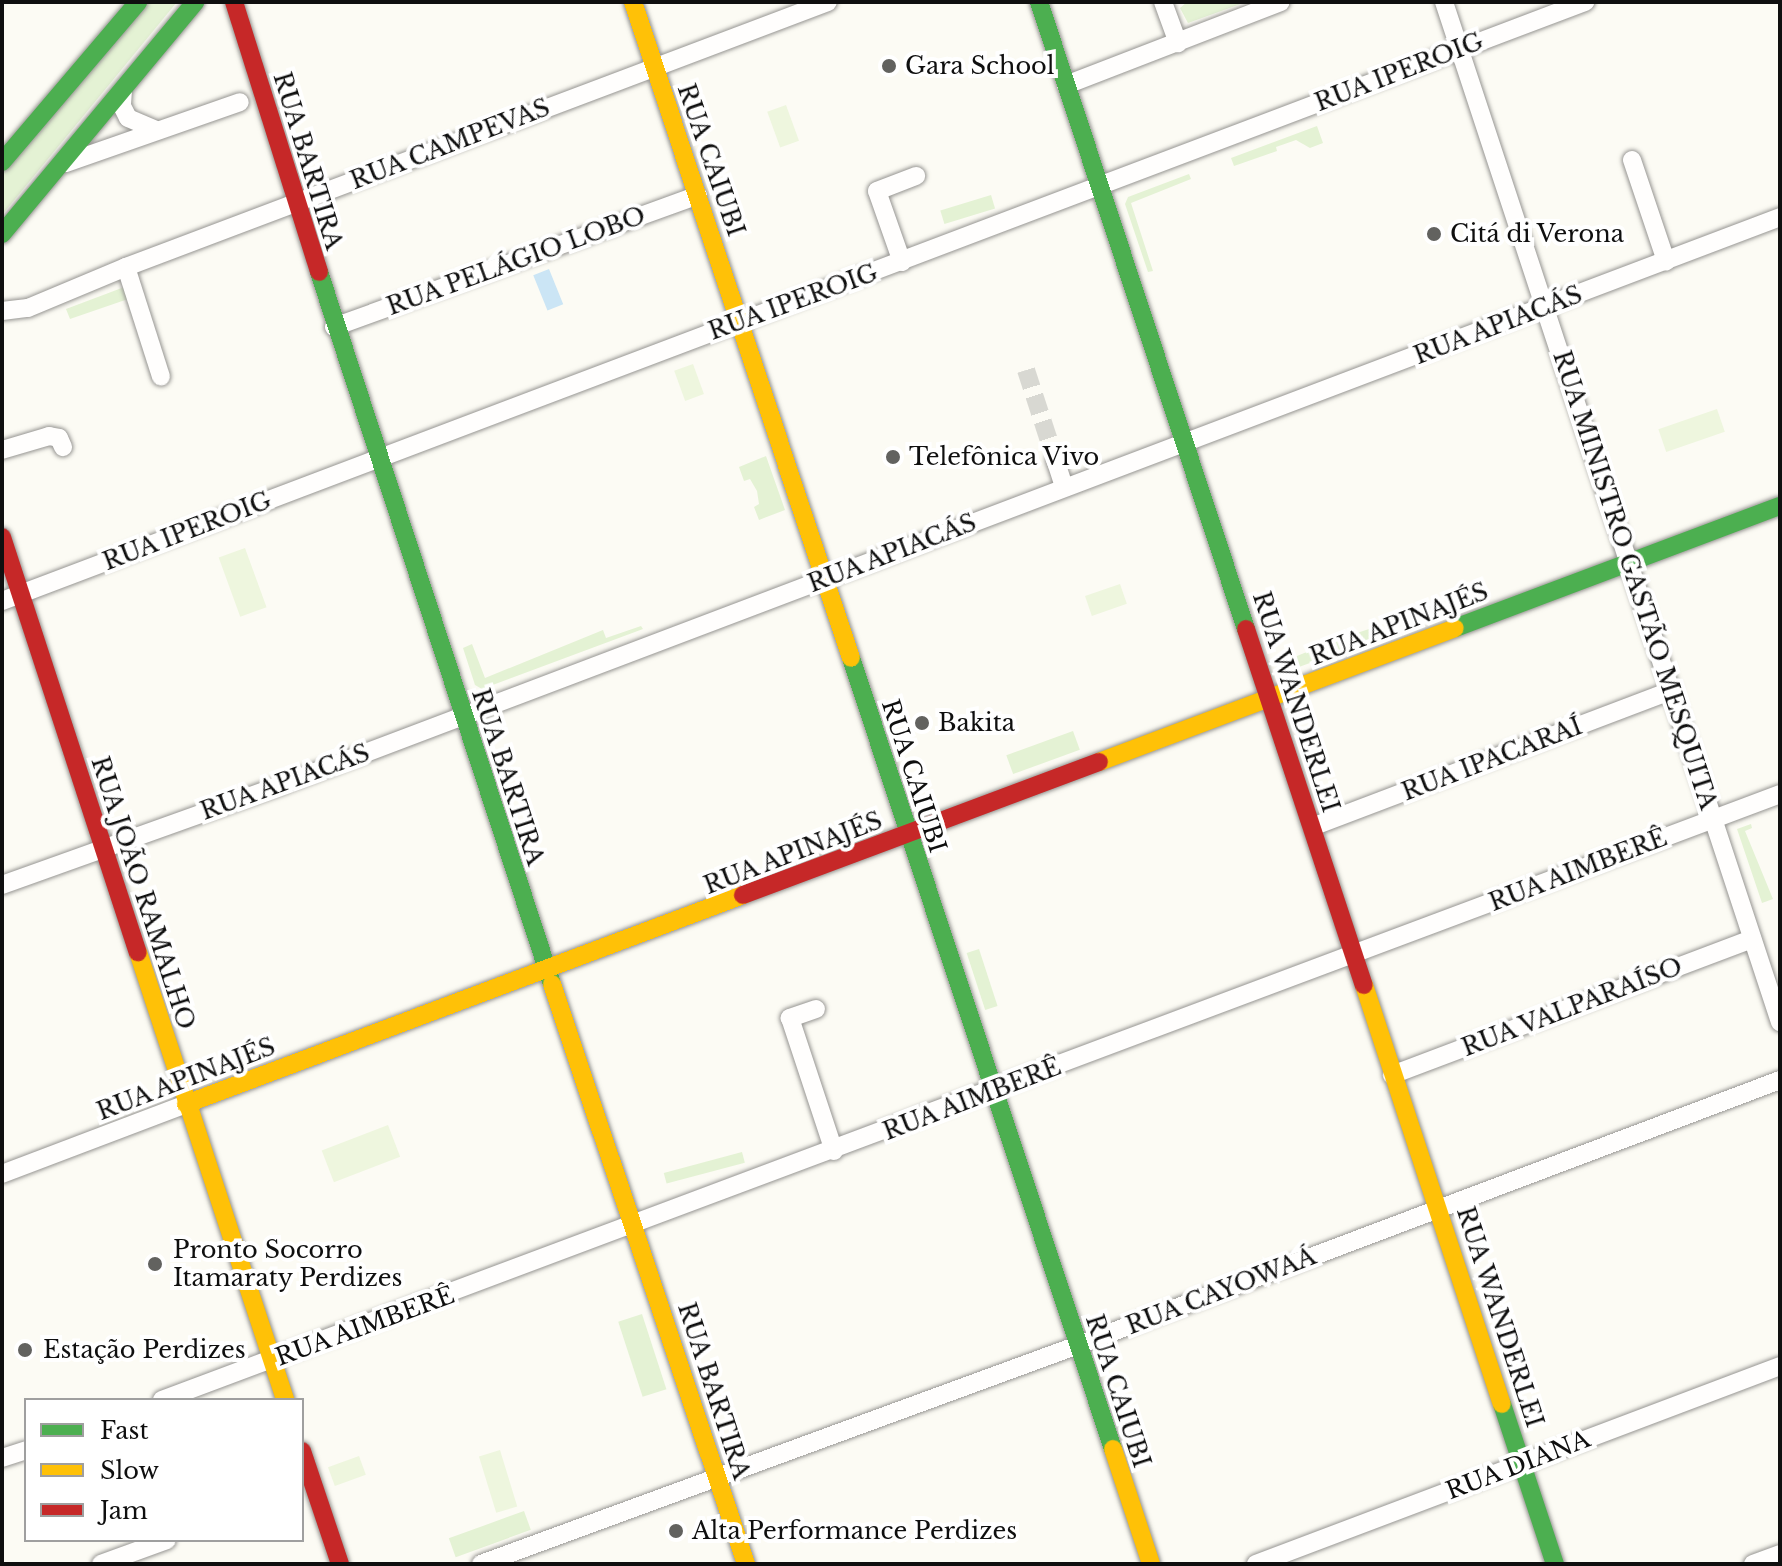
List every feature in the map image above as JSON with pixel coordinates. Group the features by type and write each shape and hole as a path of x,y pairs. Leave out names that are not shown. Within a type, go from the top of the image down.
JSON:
{"street":[{"path":"2,162 138,2"},
{"path":"2,234 124,83 195,2"},
{"name":"RUA BARTIRA","path":"234,2 334,327 746,1564"},
{"name":"RUA CAIUBI","path":"633,2 1151,1564"},
{"name":"RUA CAMPEVAS","path":"2,323 28,308 126,267 828,2"},
{"name":"RUA WANDERLEI","path":"1039,2 1392,1075 1440,1208 1555,1564"},
{"path":"1163,2 1178,43"},
{"path":"1066,85 1281,2"},
{"name":"RUA MINISTRO GASTÃO MESQUITA","path":"1444,2 1780,1022"},
{"name":"RUA IPEROIG","path":"2,601 1585,2"},
{"path":"124,83 124,113 135,124 156,130"},
{"path":"56,167 240,102"},
{"path":"1632,160 1666,261"},
{"path":"902,262 877,191 916,176"},
{"name":"RUA PELÁGIO LOBO","path":"334,327 698,195"},
{"name":"RUA APIACÁS","path":"2,885 281,785 1780,217"},
{"path":"126,267 161,377"},
{"name":"RUA CAMPEVAS","path":"2,311 28,308"},
{"path":"2,450 49,436 59,438 63,447"},
{"path":"1055,459 1064,487"},
{"name":"RUA APINAJÉS","path":"2,1174 1780,506"},
{"name":"RUA JOÃO RAMALHO","path":"2,537 284,1398"},
{"name":"RUA IPACARAÍ","path":"1312,827 1672,690"},
{"name":"RUA AIMBERÊ","path":"168,1398 634,1226 1780,794"},
{"name":"RUA VALPARAÍSO","path":"1392,1075 1752,939"},
{"path":"816,1009 790,1018 834,1151"},
{"name":"RUA CAYOWAÁ","path":"481,1564 1078,1345 1780,1080"},
{"name":"RUA DIANA","path":"1256,1564 1780,1366"},
{"path":"2,1458 24,1451"},
{"path":"304,1464 308,1489 340,1564"},
{"path":"101,1564 162,1542"},
{"path":"1753,1564 1780,1554"}],"green space":[{"path":"145,2 177,2 2,215 2,171"},
{"path":"1187,2 1246,2 1188,23 1180,8"},
{"path":"786,105 799,141 780,148 767,112"},
{"path":"1317,126 1323,143 1310,148 1296,140 1276,147 1277,151 1234,166 1231,158"},
{"path":"1189,174 1191,179 1131,203 1153,271 1148,272 1125,204 1128,197"},
{"path":"991,195 995,208 944,224 940,210"},
{"path":"127,286 131,298 70,319 66,309"},
{"path":"693,364 704,394 685,401 674,371"},
{"path":"1717,409 1725,432 1666,452 1658,429"},
{"path":"766,456 785,510 759,520 754,507 759,504 757,491 750,479 744,481 739,467"},
{"path":"245,548 267,607 240,617 219,558"},
{"path":"1120,584 1127,604 1092,616 1085,596"},
{"path":"641,626 643,629 482,689 475,685 463,648 472,644 485,678 603,630 606,638"},
{"path":"1372,628 1375,639 1280,674 1277,664 1339,639 1352,640 1354,634"},
{"path":"1073,731 1080,750 1013,774 1006,755"},
{"path":"1751,824 1752,828 1745,831 1773,899 1762,903 1737,829"},
{"path":"979,949 998,1006 985,1010 967,953"},
{"path":"388,1125 400,1157 334,1182 322,1150"},
{"path":"742,1152 745,1163 667,1184 664,1173"},
{"path":"642,1314 666,1389 643,1397 618,1322"},
{"path":"500,1450 517,1506 496,1513 479,1456"},
{"path":"359,1456 366,1475 335,1486 328,1467"},
{"path":"524,1511 531,1530 456,1557 449,1538"}],"water":[{"path":"549,269 563,304 547,311 533,275"}],"tunnel":[{"path":"1026,370 1055,459"}],"traffic: fast":[{"path":"2,162 138,2"},
{"path":"2,234 195,2"},
{"path":"1039,2 1246,629"},
{"path":"319,272 552,984"},
{"path":"1455,628 1780,506"},
{"path":"851,658 1113,1449"},
{"path":"1502,1404 1555,1564"}],"traffic: slow":[{"path":"633,2 851,658"},
{"path":"1099,762 1455,628"},
{"path":"186,1104 743,895"},
{"path":"138,952 284,1398"},
{"path":"552,984 746,1564"},
{"path":"1364,985 1502,1404"},
{"path":"1113,1449 1151,1564"}],"traffic: jam":[{"path":"234,2 319,272"},
{"path":"2,537 138,952"},
{"path":"1246,629 1364,985"},
{"path":"743,895 1099,762"},
{"path":"304,1457 340,1564"}],"place":[{"name":"Gara School","path":"889,66"},
{"name":"Citá di Verona","path":"1434,234"},
{"name":"Telefônica Vivo","path":"893,457"},
{"name":"Bakita","path":"922,723"},
{"name":"Pronto Socorro Itamaraty Perdizes","path":"155,1264"},
{"name":"Estação Perdizes","path":"25,1350"},
{"name":"Alta Performance Perdizes","path":"676,1531"}]}
